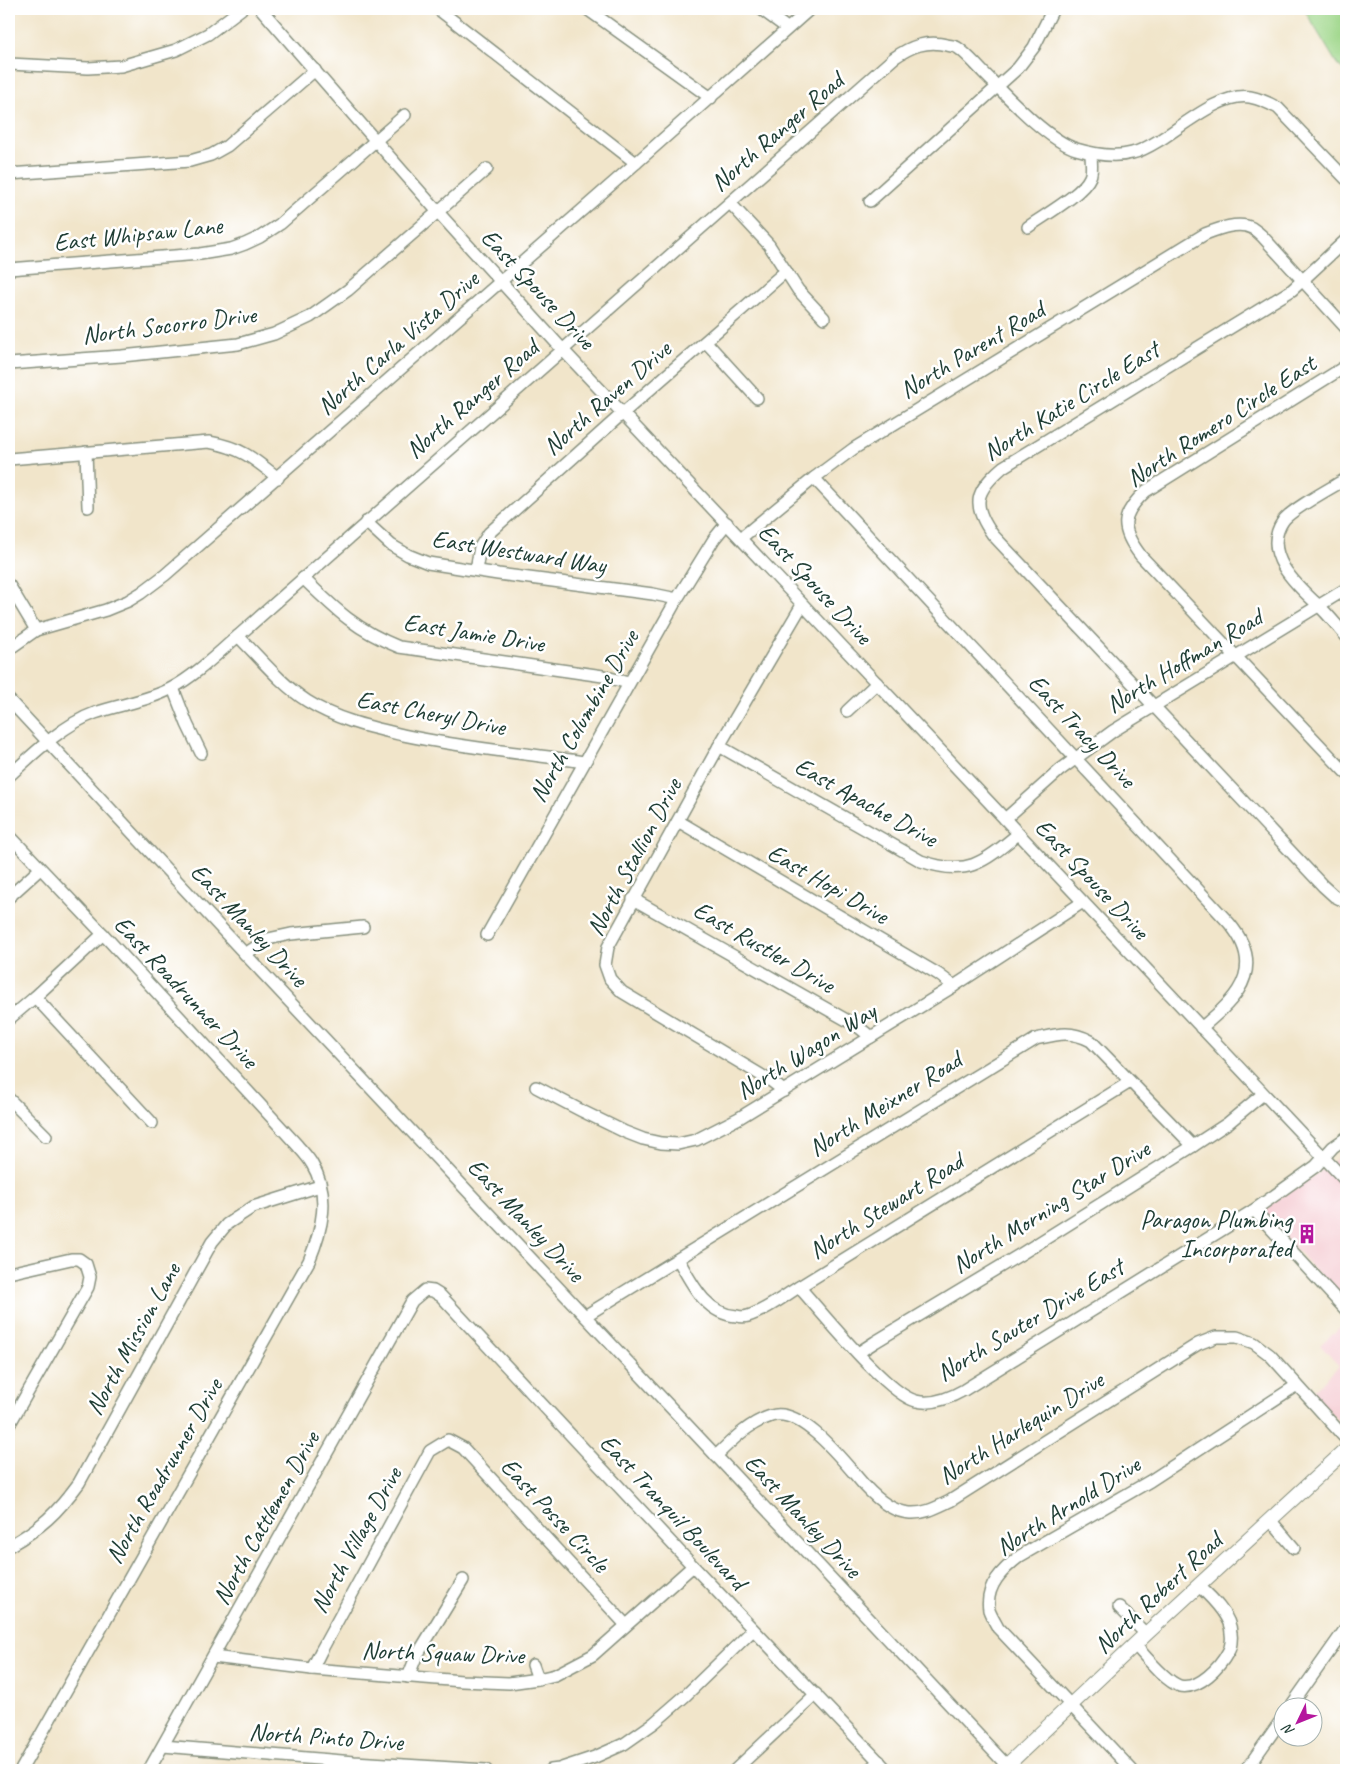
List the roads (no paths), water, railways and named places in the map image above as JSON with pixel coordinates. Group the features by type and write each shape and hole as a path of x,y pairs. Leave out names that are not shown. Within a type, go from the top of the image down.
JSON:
{"main road":[{"name":"North Robert Road","path":"1007,1769 1134,1645 1346,1450"}],"street":[{"path":"9,64 88,68 121,66 176,50 208,34 241,9"},
{"name":"East Spouse Drive","path":"260,9 437,211 562,349 727,523 802,606 877,683 1346,1181"},
{"path":"438,9 636,164"},
{"path":"587,9 710,98"},
{"path":"761,9 787,28"},
{"name":"North Carla Vista Drive","path":"36,630 106,610 142,593 165,576 636,164 810,9"},
{"path":"870,201 1018,68 1034,47 1053,9"},
{"name":"North Ranger Road","path":"9,776 79,720 173,688 238,636 562,349 894,58 908,48 925,43 941,43 957,47 1048,132 1070,147 1091,154 1132,153 1151,145 1213,106 1229,99 1249,96 1266,101 1278,108 1346,179"},
{"path":"9,174 190,161 211,155 227,146 315,70"},
{"name":"East Whipsaw Lane","path":"9,269 200,254 246,244 260,237 295,212 376,142 405,114"},
{"path":"1028,227 1087,183 1091,175 1091,154"},
{"name":"North Socorro Drive","path":"9,364 122,356 228,345 274,334 310,317 348,290 487,169"},
{"path":"730,203 769,245 798,290 824,318"},
{"name":"North Parent Road","path":"741,538 814,478 853,449 1205,234 1222,227 1242,225 1252,228 1262,236 1303,280"},
{"name":"North Katie Circle East","path":"1346,240 1292,290 1002,467 989,479 981,492 979,503 980,514 993,535 1323,886 1334,896 1346,902"},
{"name":"North Raven Drive","path":"476,570 480,547 489,533 786,271"},
{"path":"1303,280 1346,328"},
{"path":"706,342 757,398"},
{"name":"North Romero Circle East","path":"1346,366 1146,491 1133,504 1126,516 1126,529 1132,544 1141,556 1346,773"},
{"path":"9,458 209,442 226,445 251,456 278,478"},
{"path":"86,452 88,507"},
{"name":"East Tracy Drive","path":"814,478 1076,757 1229,923 1242,941 1247,956 1246,974 1239,989 1228,1005 1201,1028"},
{"path":"1346,479 1283,520 1277,533 1276,550 1283,567 1346,636"},
{"name":"East Westward Way","path":"366,522 392,545 408,555 428,563 677,599"},
{"name":"North Columbine Drive","path":"487,935 628,683 710,545 727,523"},
{"name":"East Jamie Drive","path":"303,578 349,621 379,639 399,647 602,676 628,683"},
{"path":"9,585 36,630 9,649"},
{"name":"North Hoffman Road","path":"1005,820 1076,757 1113,731 1346,589"},
{"name":"North Stallion Drive","path":"784,1091 771,1081 622,992 610,979 605,965 608,947 633,899 719,746 802,606"},
{"name":"East Cheryl Drive","path":"238,636 284,683 306,700 329,714 358,725 448,744 584,762"},
{"path":"847,712 877,683"},
{"path":"173,688 201,753"},
{"name":"East Manley Drive","path":"9,700 1007,1769"},
{"name":"East Apache Drive","path":"719,746 921,861 938,867 953,869 975,865 1018,834"},
{"name":"East Hopi Drive","path":"678,822 938,974 954,986"},
{"name":"East Roadrunner Drive","path":"9,835 297,1145 312,1164 320,1186"},
{"path":"9,897 40,869"},
{"name":"East Rustler Drive","path":"633,899 857,1026 870,1037"},
{"name":"North Wagon Way","path":"536,1087 625,1132 661,1143 678,1144 696,1140 739,1118 784,1091 954,986 1082,902"},
{"path":"245,954 268,939 291,934 363,927"},
{"path":"9,1019 103,934"},
{"path":"35,997 152,1123"},
{"name":"North Meixner Road","path":"585,1316 1036,1039 1064,1033 1079,1035 1090,1042 1193,1146"},
{"name":"North Stewart Road","path":"678,1259 696,1291 707,1303 718,1311 731,1316 747,1317 1130,1082"},
{"name":"North Morning Star Drive","path":"858,1353 1022,1254 1193,1146 1264,1094"},
{"path":"9,1099 46,1136"},
{"name":"North Sauter Drive East","path":"799,1286 858,1353 900,1394 916,1401 932,1402 947,1399 1254,1210 1316,1166 1333,1147 1346,1138"},
{"name":"North Mission Lane","path":"9,1546 29,1535 51,1518 79,1483 212,1242 222,1230 253,1207 320,1186"},
{"name":"North Roadrunner Drive","path":"21,1770 309,1261 321,1228 323,1208 320,1186"},
{"path":"1254,1210 1346,1310"},
{"path":"9,1273 71,1259 79,1259 86,1264 90,1277 88,1287 9,1425"},
{"name":"East Tranquil Boulevard","path":"424,1290 433,1291 441,1296 753,1630 887,1770"},
{"name":"North Cattlemen Drive","path":"149,1770 412,1301 424,1290"},
{"name":"North Harlequin Drive","path":"716,1456 754,1424 773,1415 792,1416 812,1428 873,1494 889,1507 909,1513 927,1511 950,1500 1198,1344 1216,1337 1237,1337 1254,1343 1270,1354 1346,1440"},
{"name":"North Arnold Drive","path":"1132,1770 998,1628 990,1610 989,1596 995,1581 1004,1569 1020,1556 1150,1481 1297,1385"},
{"name":"East Posse Circle","path":"448,1440 462,1448 626,1625"},
{"name":"North Village Drive","path":"312,1669 430,1451 448,1440"},
{"path":"1271,1521 1294,1548"},
{"name":"North Squaw Drive","path":"213,1657 312,1669 408,1677 509,1682 538,1679 555,1675 593,1654 693,1566"},
{"path":"408,1677 416,1657 463,1580"},
{"path":"1134,1645 1165,1676 1180,1686 1194,1686 1207,1677 1229,1650 1232,1632 1225,1615 1200,1586"},
{"path":"1119,1607 1146,1634"},
{"path":"1298,1696 1346,1628"},
{"path":"551,1770 595,1757 624,1744 654,1723 685,1696 753,1630"},
{"path":"533,1666 538,1679"},
{"path":"735,1770 816,1694"},
{"path":"1246,1770 1272,1733"},
{"name":"North Pinto Drive","path":"163,1746 354,1762 486,1770"},
{"path":"869,1770 879,1761"}],"place":[{"name":"Paragon Plumbing Incorporated","path":"1307,1234"}]}
